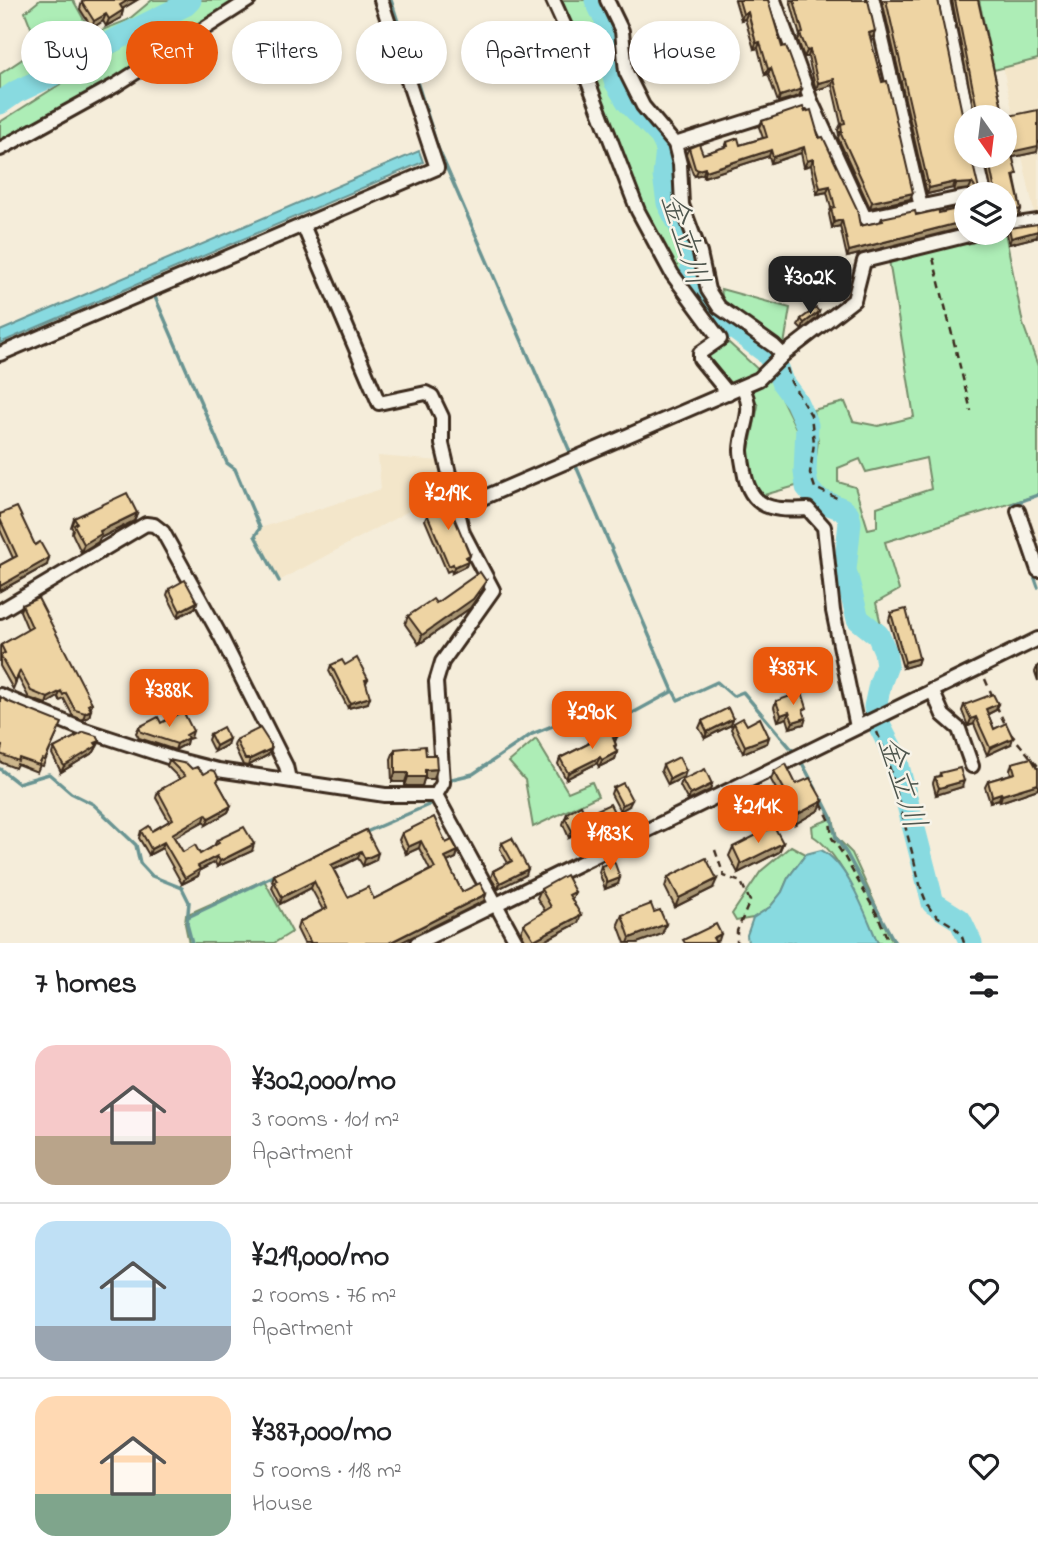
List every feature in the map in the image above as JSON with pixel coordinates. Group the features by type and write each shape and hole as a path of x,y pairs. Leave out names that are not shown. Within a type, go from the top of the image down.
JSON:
{"street":[{"path":"0,149 116,85 249,0"},
{"path":"0,354 437,168 381,0"},
{"path":"553,0 578,53 638,211 672,274 720,339 699,353 700,359 727,393"},
{"path":"607,0 622,31 626,72 643,106 675,144 680,164 682,205 700,253 708,290 719,307 783,355"},
{"path":"774,0 811,102 865,218 954,200"},
{"path":"873,0 921,207"},
{"path":"943,0 965,105"},
{"path":"675,144 811,102"},
{"path":"1017,224 1038,220"},
{"path":"303,225 379,403 426,393 432,396 442,417 442,444 463,533 493,590 442,662 436,682 443,783 436,795"},
{"path":"457,509 742,387 767,372 783,355 854,300 864,261 954,239"},
{"path":"742,387 749,407 741,450 747,488 759,503 784,510 808,509 824,527 833,611 862,725"},
{"path":"1018,511 1038,570"},
{"path":"0,611 146,524 154,525 163,533 221,638 286,766 289,779"},
{"path":"417,943 1038,639"},
{"path":"932,691 943,715 960,729 972,766"},
{"path":"0,695 82,729 218,770 386,794 436,795"},
{"path":"436,795 517,943"}],"path":[{"path":"930,245 971,411"},
{"path":"783,355 791,382 811,415 814,443 810,473 815,488 839,499"},
{"path":"979,667 1007,730 1038,766"},
{"path":"862,725 875,727 887,758 921,886 931,911 949,921 964,943"},
{"path":"819,799 830,821 832,838 879,918 889,943"},
{"path":"715,850 724,876 741,882 750,901 737,930 737,943"}],"shaded area":[{"path":"1038,59 1038,212 1034,212 1017,133 1017,105 1011,105 1003,68"},
{"path":"378,456 440,461 448,495 416,507 279,581 255,536 260,528 381,489"}],"green space":[{"path":"40,0 73,0 85,21 28,21 25,12"},
{"path":"152,0 181,0 137,21 126,21 126,27 112,35 112,26 128,20"},
{"path":"199,0 240,0 206,21 168,21 193,7"},
{"path":"558,0 589,0 601,21 566,21"},
{"path":"979,0 1038,0 1038,59 994,70"},
{"path":"126,45 126,71 112,79 112,53"},
{"path":"21,60 21,84 26,84 0,98 0,74"},
{"path":"60,84 104,84 0,144 0,122"},
{"path":"591,84 612,84 615,94 661,149 661,197 685,251 685,284 641,211"},
{"path":"954,244 1008,245 1023,324 1038,366 1038,495 885,542 899,590 876,603 882,629 862,615 852,567 858,532 854,512 838,496 817,488 814,472 818,441 813,410 845,402 853,421 878,426 914,417 889,260","holes":["926,458 931,489 877,507 877,527 868,529 855,487 838,482 838,468 860,459 866,472"]},
{"path":"721,289 790,308 784,345 723,303"},
{"path":"729,343 775,385 799,434 796,486 757,497 748,454 758,406 746,382 729,386 707,360 706,353"},
{"path":"536,739 568,792 592,782 598,796 533,827 525,780 509,762"},
{"path":"833,818 837,838 852,853 893,943 878,943 842,870 824,844 813,836 812,826"},
{"path":"791,846 806,854 788,878 782,892 770,907 753,918 736,921 732,914 761,871"},
{"path":"264,880 292,932 274,943 189,943 186,915"}],"water":[{"path":"419,151 423,162 0,343 0,331"},
{"path":"821,850 840,866 848,878 878,943 748,943 747,935 753,918 770,907 806,854"}],"building":[{"path":"128,0 120,5 123,10 109,19 106,14 94,21 82,2"},
{"path":"739,0 768,0 782,47 786,46 802,89 780,96 760,42 756,43 748,12 743,14"},
{"path":"794,0 868,0 875,31 869,33 882,82 887,81 913,193 872,202 840,132 841,124 845,123 834,79 818,83 810,50 807,51 800,34 803,33"},
{"path":"886,0 938,0 960,105 954,105 954,168 974,168 977,182 954,182 929,188"},
{"path":"955,0 978,0 1001,105 976,105"},
{"path":"803,107 805,112 811,110 819,138 823,137 857,209 860,226 915,211 916,215 954,210 954,224 849,251 842,220 834,222 831,208 835,207 830,186 820,188 813,159 807,161 804,147 773,157 771,150 706,171 705,168 695,168 689,148 699,144 703,154 728,146 727,142 738,138 740,145 767,137 762,121"},
{"path":"1038,110 1038,146 1017,151 1017,114"},
{"path":"990,168 1015,168 1015,182 993,182"},
{"path":"1017,192 1021,209 1017,210"},
{"path":"1038,224 1038,231 1017,236 1017,227"},
{"path":"816,308 819,312 804,323 801,319"},
{"path":"127,493 137,513 100,531 101,534 84,544 74,525 77,523 74,518"},
{"path":"445,496 470,555 466,557 468,561 454,567 453,564 449,566 427,514 432,512 428,503"},
{"path":"17,507 35,545 40,542 49,558 0,586 0,565 17,556 0,514"},
{"path":"480,572 486,581 473,599 422,635 408,616 433,599 436,603"},
{"path":"185,580 197,602 180,611 169,589"},
{"path":"38,598 92,703 88,705 91,710 85,713 75,710 66,693 63,695 61,691 48,698 31,691 20,671 15,682 0,655 5,653 1,645 32,627 22,605"},
{"path":"906,609 919,658 905,662 891,613"},
{"path":"357,658 368,679 365,680 370,697 350,703 331,665 342,660 345,665"},
{"path":"802,692 807,708 803,710 806,718 793,722 789,712 781,715 776,701"},
{"path":"993,694 998,704 986,709 994,729 1006,723 1013,738 990,748 976,717 971,719 964,705"},
{"path":"0,697 62,723 45,760 42,759 39,765 0,754"},
{"path":"728,708 733,719 707,732 702,721"},
{"path":"183,711 193,731 186,735 188,738 177,744 141,732 139,727 158,717 161,723"},
{"path":"743,718 747,725 760,718 769,737 745,746 734,723"},
{"path":"223,727 229,739 216,746 210,734"},
{"path":"612,727 617,737 613,738 617,752 602,760 600,757 568,773 560,758 592,742 590,738"},
{"path":"260,728 271,749 245,759 236,740"},
{"path":"84,732 97,736 100,741 95,743 97,746 64,766 54,748"},
{"path":"425,746 426,755 436,755 437,769 425,770 425,777 408,777 408,773 395,773 395,749"},
{"path":"679,757 686,771 670,779 663,765"},
{"path":"1031,758 1038,768 1038,784 992,796 988,781 1015,773 1012,763"},
{"path":"169,760 187,764 192,769 197,767 204,774 215,771 219,779 217,781 231,806 209,818 206,814 172,834 183,852 195,845 200,854 219,843 217,840 244,827 254,844 220,861 217,856 198,866 200,869 185,878 164,842 151,849 141,831 149,826 152,831 173,819 158,791 185,776"},
{"path":"786,764 796,784 810,778 823,801 798,814 774,771"},
{"path":"960,768 964,781 939,788 935,777"},
{"path":"705,769 712,784 690,795 682,780"},
{"path":"623,783 632,800 622,805 613,788"},
{"path":"610,804 619,822 598,833 594,824 577,832 576,829 572,831 565,818 569,816 567,813 581,805 586,815"},
{"path":"434,817 446,843 452,840 458,851 445,857 462,892 480,883 486,894 389,943 311,943 299,922 327,908 314,881 282,897 274,875 366,830 378,853 365,859 361,851 331,865 348,897 368,887 374,899 435,868 421,841 408,847 402,833"},
{"path":"774,826 783,843 741,864 733,847"},
{"path":"512,838 528,869 500,883 493,871 512,861 502,843"},
{"path":"706,858 717,879 679,898 668,877"},
{"path":"614,861 620,878 607,883 601,866"},
{"path":"566,875 575,892 569,895 581,915 534,940 524,924 551,907 541,889"},
{"path":"651,904 654,912 660,910 666,924 630,938 622,915"},
{"path":"716,924 721,934 713,938 716,943 685,943 683,940"}],"waterway":[{"name":"金立川","path":"0,103 190,0"},
{"path":"391,0 438,148 571,454"},
{"name":"金立川","path":"596,0 613,35 611,60 615,81 628,102 661,136 667,148 664,176 668,203 686,238 693,285 703,305 766,352 777,368 807,425 807,487 817,499 848,514 850,522 845,570 858,619 878,635 885,651 887,665 875,707 881,729 896,758 933,903 960,920 971,943"},
{"path":"155,297 227,463 235,469 260,528 255,536 279,581"},
{"path":"576,466 673,691"},
{"path":"1013,512 1013,504 1038,495"},
{"path":"1032,570 1038,587"},
{"path":"443,795 452,779 473,774 532,734 583,714 606,721 620,720 673,691 678,700 717,682 733,696 743,692 794,752"},
{"path":"802,763 816,789"},
{"path":"0,769 18,783 49,774 71,793 93,804 136,845 140,863 152,876 182,888 189,902 187,924 192,943"},
{"path":"822,799 832,819 836,838 895,943"},
{"path":"364,833 433,803"},
{"path":"188,917 278,874"}]}
